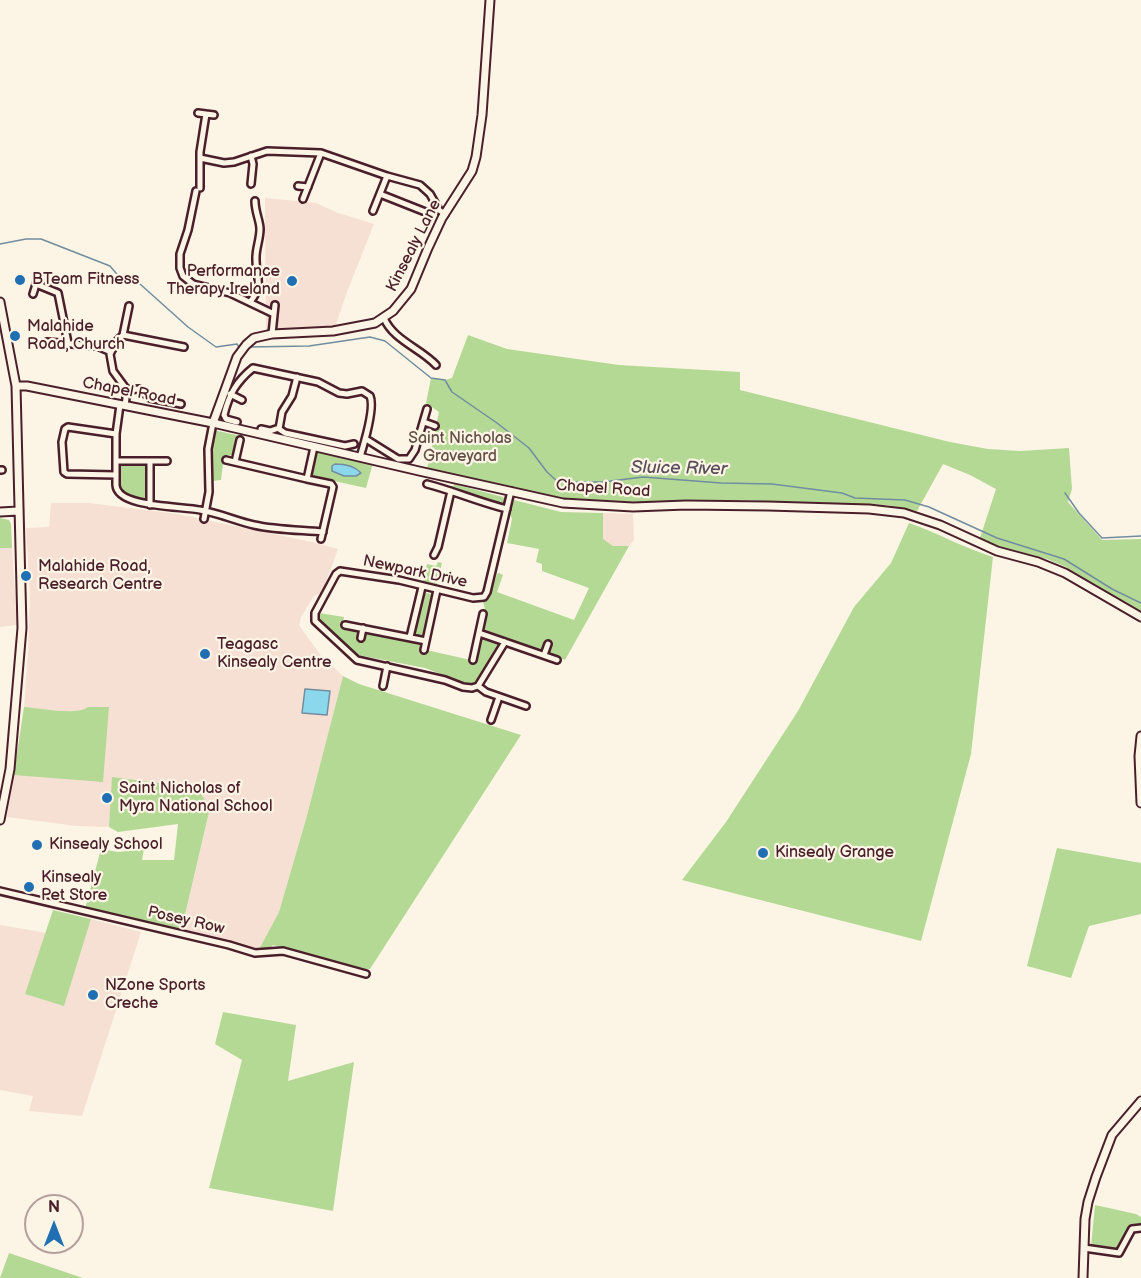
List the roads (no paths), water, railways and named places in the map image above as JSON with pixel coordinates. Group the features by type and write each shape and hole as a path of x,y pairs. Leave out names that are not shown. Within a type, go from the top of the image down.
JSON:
{"street":[{"name":"Kinsealy Lane","path":"213,423 228,379 241,351 254,338 272,334 333,332 364,326 384,318 411,289 445,214 472,171 477,150 490,0"},
{"path":"198,113 214,115"},
{"path":"206,114 198,190 180,254 183,276 193,284 226,292 250,302 265,312 274,314"},
{"path":"200,158 224,163 267,151 321,153 425,188 439,210 445,214"},
{"path":"303,199 321,153"},
{"path":"251,156 253,164 251,184"},
{"path":"373,211 387,176"},
{"path":"298,186 308,187"},
{"path":"380,194 428,213"},
{"path":"195,200 202,202"},
{"path":"250,302 257,292 259,278 256,258 260,228 255,214 255,201"},
{"path":"33,294 37,281 58,292 68,343"},
{"path":"0,302 16,386 22,611 21,652 9,779 0,820"},
{"path":"272,334 275,304"},
{"path":"127,390 113,371 110,360 111,352 123,335 129,306"},
{"path":"384,318 390,330 427,355 436,365"},
{"path":"123,335 184,346"},
{"path":"47,342 96,346 111,352"},
{"path":"237,422 224,415 230,394 236,383 253,368 322,383 339,393 362,391 370,396 372,405 360,458"},
{"path":"279,428 282,412 294,392 297,377"},
{"name":"Chapel Road","path":"16,386 27,386 213,423 563,503 768,506 869,509 904,513 940,525 997,551 1038,562 1065,573 1141,617"},
{"path":"127,390 139,389 150,398 181,404"},
{"path":"127,390 117,434 116,490 118,494 150,505 206,511 254,526 323,532"},
{"path":"230,394 242,400"},
{"path":"366,439 398,459 406,460 415,450 427,410"},
{"path":"424,422 435,426"},
{"path":"204,519 210,483 208,449 213,423"},
{"path":"116,475 67,474 64,472 62,435 68,427 117,434"},
{"path":"261,429 270,431 279,428"},
{"path":"279,428 285,433 345,446 354,444"},
{"path":"235,462 240,440"},
{"path":"307,478 314,447"},
{"path":"116,461 167,460"},
{"path":"226,460 333,485 321,539"},
{"path":"150,461 150,505"},
{"path":"427,484 507,509"},
{"path":"434,555 438,547 451,491"},
{"name":"Newpark Drive","path":"511,492 488,592 484,597 473,598 399,580 340,571 336,574 315,613 315,621 357,660 445,680 463,687 478,686 486,692 526,706"},
{"path":"0,513 18,511"},
{"path":"410,637 422,586"},
{"path":"424,650 437,590"},
{"path":"473,660 483,614"},
{"path":"345,625 426,641"},
{"path":"361,638 363,628"},
{"path":"479,633 558,660"},
{"path":"478,686 505,642"},
{"path":"544,655 548,644"},
{"path":"383,686 387,666"},
{"path":"491,720 499,697"},
{"path":"1141,736 1139,756 1141,803"},
{"name":"Posey Row","path":"0,891 255,953 283,951 366,974"},
{"path":"1083,1278 1088,1202 1112,1135 1141,1101"},
{"path":"1084,1248 1119,1252 1132,1229 1141,1228"}],"water":[{"path":"335,464 349,466 361,473 356,476 344,476 332,471 332,466"},
{"path":"305,689 330,691 327,715 302,713"}],"waterway":[{"path":"427,230 431,220"},
{"name":"Sluice River","path":"0,244 26,239 41,239 110,266 121,279 140,284 188,327 216,347 237,344 239,347"},
{"name":"Sluice River","path":"248,347 309,346 370,337 385,341 431,378 445,380 452,392 529,448 547,472 558,482 603,482 643,477 772,484 842,493 855,498 905,500 929,507 997,538 1064,559 1112,589 1141,603"},
{"name":"Sluice River","path":"1065,493 1079,513 1102,538 1141,536"}],"place":[{"name":"BTeam Fitness","path":"20,280"},
{"name":"Performance Therapy Ireland","path":"292,281"},
{"name":"Malahide Road, Church","path":"15,336"},
{"name":"Malahide Road, Research Centre","path":"26,576"},
{"name":"Teagasc Kinsealy Centre","path":"205,654"},
{"name":"Saint Nicholas of Myra National School","path":"107,798"},
{"name":"Kinsealy School","path":"37,845"},
{"name":"Kinsealy Grange","path":"763,853"},
{"name":"Kinsealy Pet Store","path":"29,887"},
{"name":"NZone Sports Creche","path":"93,995"}],"park label":[{"name":"Saint Nicholas Graveyard","path":"460,448"}]}
